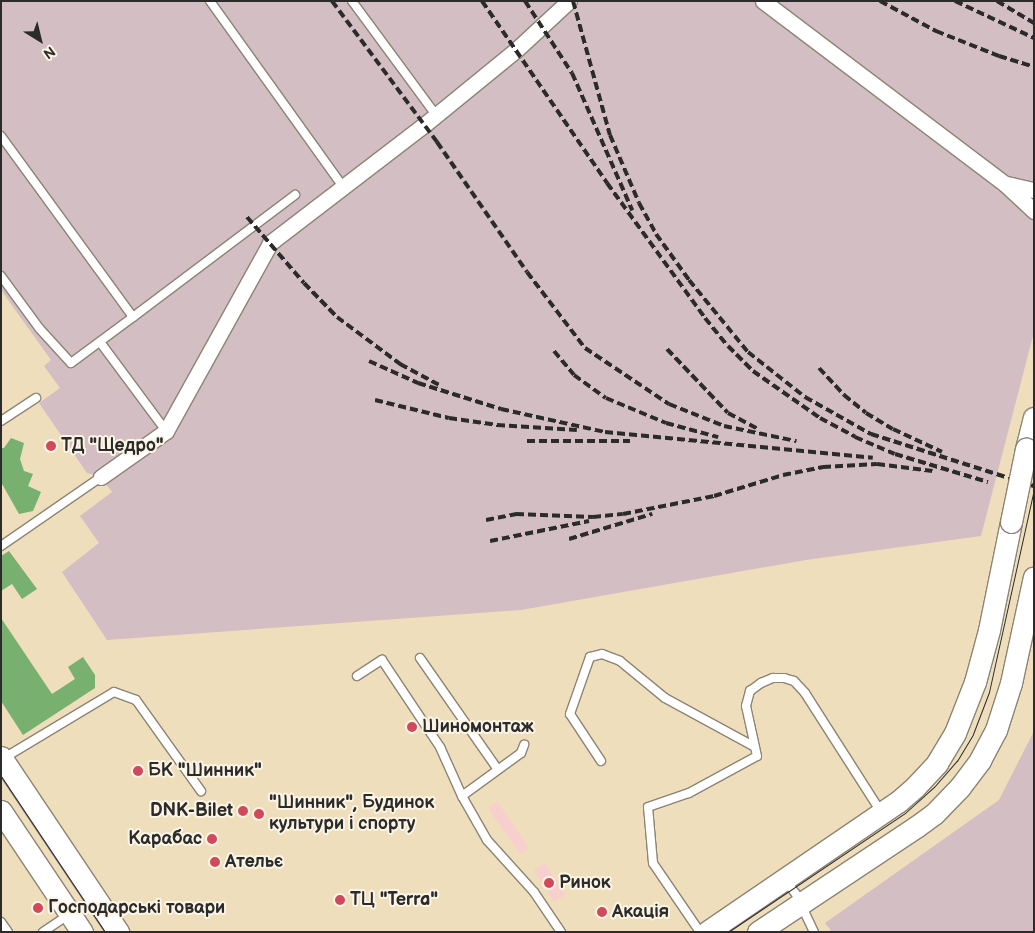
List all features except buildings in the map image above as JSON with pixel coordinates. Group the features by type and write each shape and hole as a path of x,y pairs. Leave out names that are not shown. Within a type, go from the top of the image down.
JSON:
{"main road":[{"path":"707,932 882,813 926,776 947,748 955,733 982,656 1034,418"},
{"path":"758,932 934,814 971,773 989,745 1004,706 1011,683 1034,577"},
{"path":"2,758 118,932"},
{"path":"1,811 82,932"}],"street":[{"path":"101,477 166,431 270,243 436,115 516,50 569,1"},
{"path":"763,1 1005,184 1034,211"},
{"path":"1005,184 1034,190"}],"lane":[{"path":"210,1 343,187"},
{"path":"352,1 436,115"},
{"path":"1,136 133,317"},
{"path":"1,276 39,328 71,363 295,195"},
{"path":"100,342 166,431"},
{"path":"1,421 36,398"},
{"path":"1,546 101,477"},
{"path":"601,761 570,714 590,657 602,654 620,661 665,698 755,747"},
{"path":"420,658 498,770"},
{"path":"357,676 382,660 440,747 462,796 487,840 534,892 561,932"},
{"path":"700,932 653,863 648,807 689,792 757,756 746,706 750,691 773,678 784,678 794,681 805,694 882,813"},
{"path":"2,758 114,692 136,700 201,791"},
{"path":"462,796 521,753 524,746"},
{"path":"785,880 796,894 814,932"},
{"path":"44,932 70,914"},
{"path":"1,922 8,932"}],"shaded area":[{"path":"1,1 1034,1 1034,332 981,536 806,560 521,610 107,640 62,572 99,543 80,516 112,492 101,477 87,473 39,403 60,388 44,366 51,360 1,290"},
{"path":"1034,731 1034,932 832,932 825,923 999,800"},
{"path":"497,801 529,848 520,854 488,808"},
{"name":"Ринок","path":"545,863 565,895 554,902 534,870"}],"green space":[{"path":"11,438 24,443 20,459 24,471 33,474 28,486 41,492 33,511 19,514 1,482 1,448 4,448"},
{"path":"9,551 37,589 22,599 12,584 1,591 1,556"},
{"path":"1,618 52,694 75,679 68,667 83,657 95,675 95,688 23,735 1,701"}],"tram line":[{"path":"728,932 905,813 934,787 957,761 973,734 989,692 1034,489"},
{"path":"1,776 105,932"}],"railway":[{"path":"332,1 437,142 527,272 585,348 669,404 724,426 796,441"},
{"path":"482,1 607,183 705,318 728,346 753,371 820,418 855,437 895,454 988,482"},
{"path":"525,1 572,73 632,210"},
{"path":"573,1 610,135 639,203 656,234 689,280 748,352 805,397 871,434 1034,486"},
{"path":"880,1 936,31 999,56 1034,67"},
{"path":"955,1 1034,38"},
{"path":"997,1 1034,23"},
{"path":"247,217 304,283 337,317 400,364 439,385"},
{"path":"667,349 728,413 758,429"},
{"path":"554,351 574,375 606,398 666,423 718,437"},
{"path":"369,361 418,383 501,409 605,432 873,458"},
{"path":"819,368 844,395 866,413 893,429 942,452"},
{"path":"375,400 449,418 497,425 577,430"},
{"path":"527,441 630,441"},
{"path":"486,520 516,514 593,517 623,514 714,496 783,475 823,467 877,464 933,471"},
{"path":"569,539 652,514"},
{"path":"490,541 589,521"}],"place":[{"name":"ТД \"Щедро\"","path":"51,446"},
{"name":"Шиномонтаж","path":"412,727"},
{"name":"БК \"Шинник\"","path":"138,771"},
{"name":"DNK-Bilet","path":"243,811"},
{"name":"\"Шинник\", Будинок культури і спорту","path":"259,814"},
{"name":"Карабас","path":"212,839"},
{"name":"Ательє","path":"215,862"},
{"name":"Ринок","path":"549,883"},
{"name":"ТЦ \"Terra\"","path":"340,900"},
{"name":"Господарські товари","path":"38,908"},
{"name":"Акація","path":"602,912"}]}
